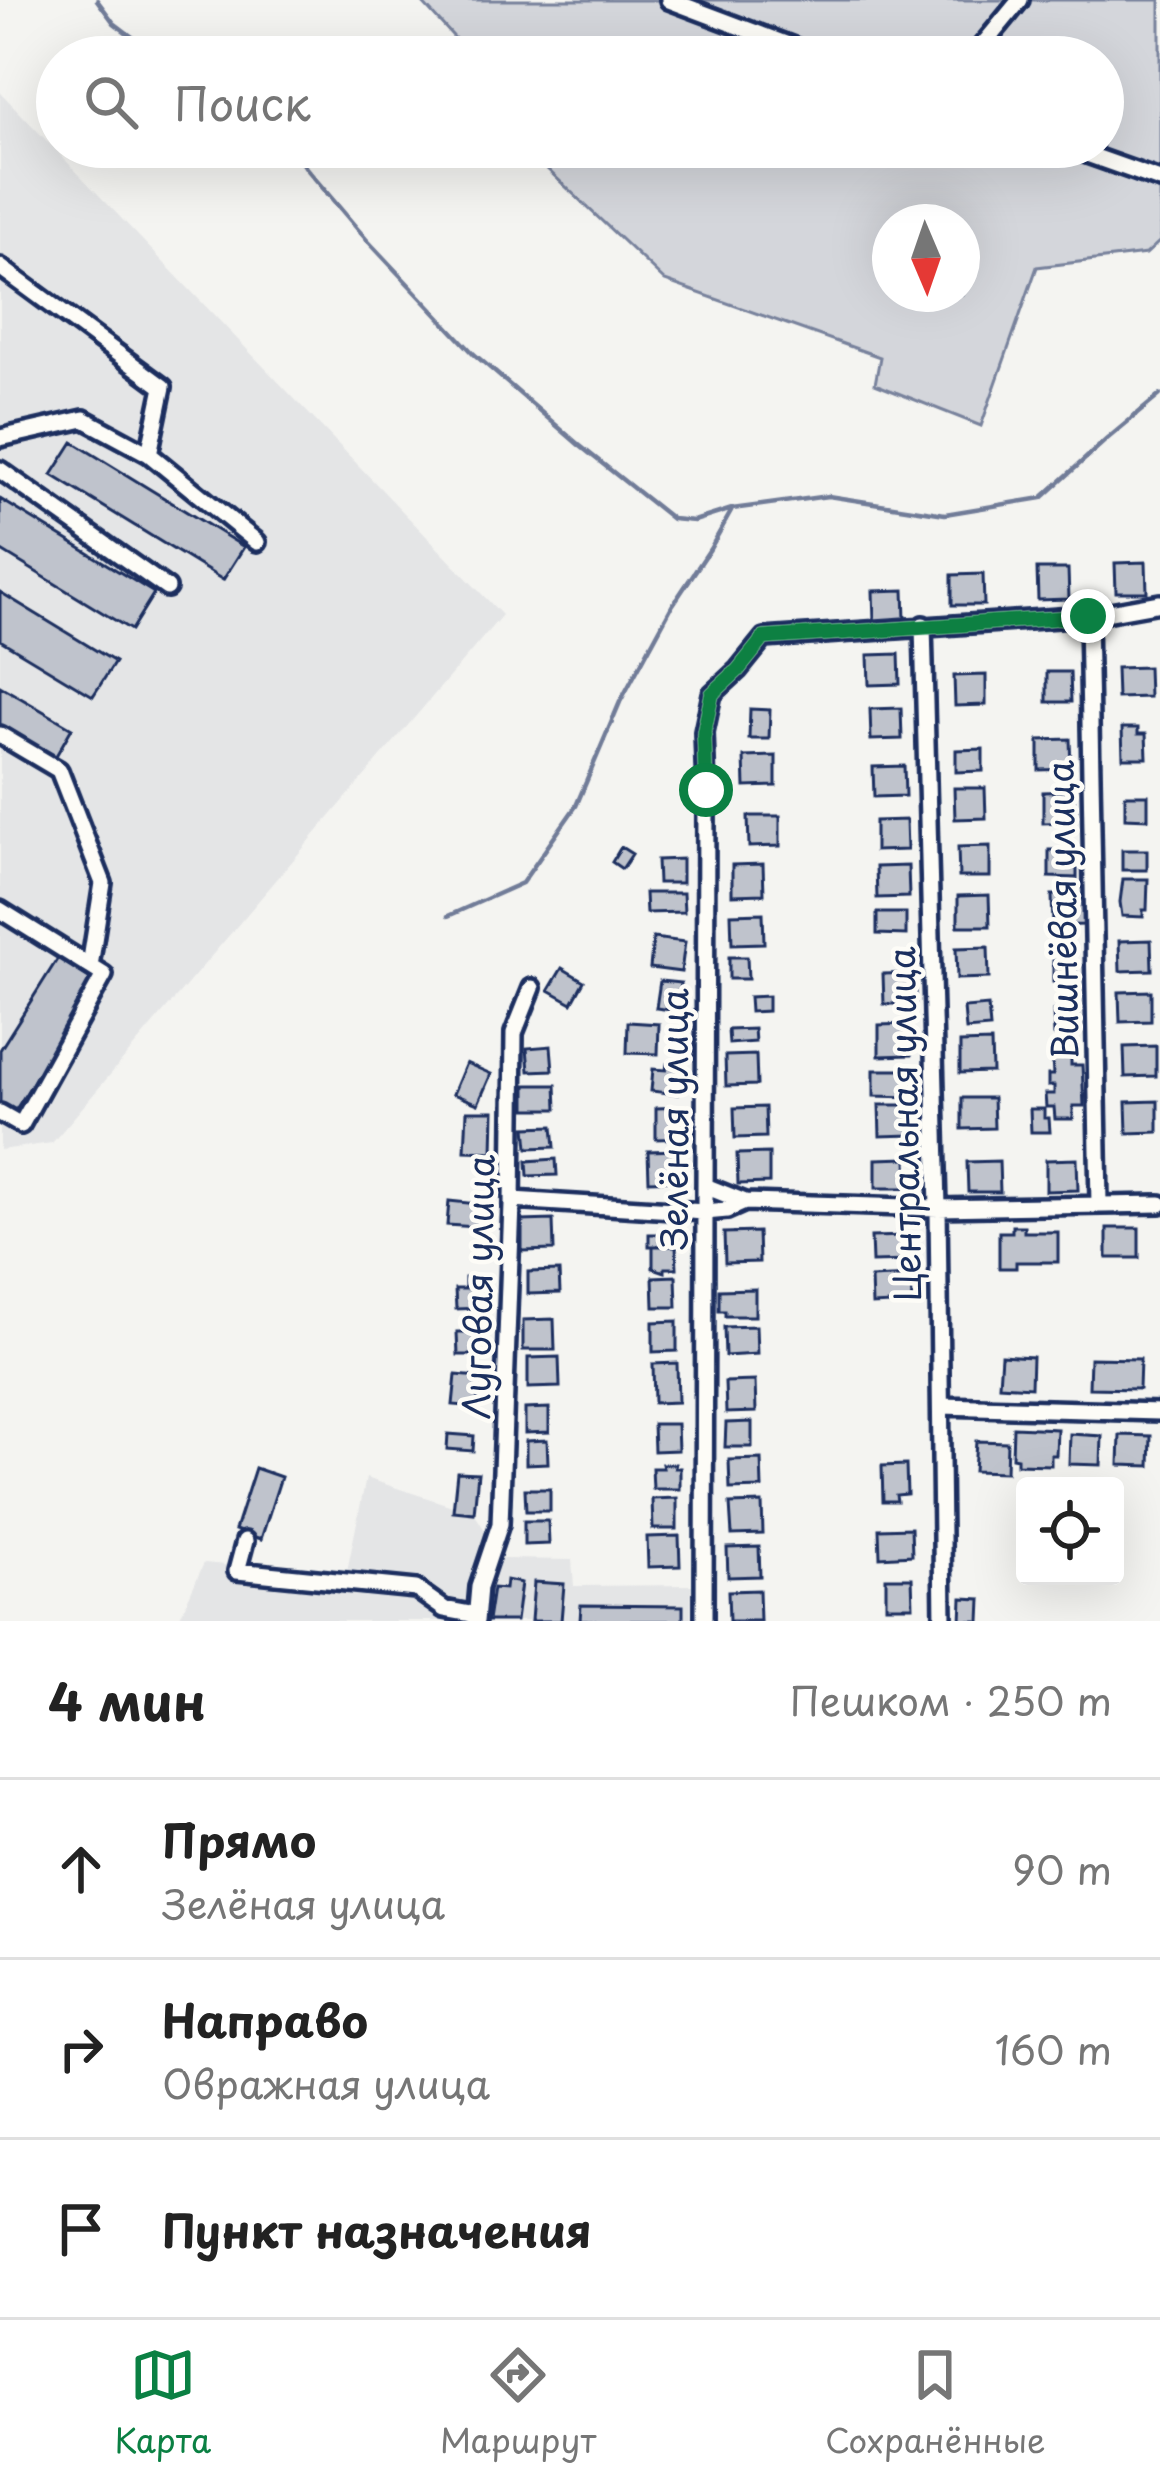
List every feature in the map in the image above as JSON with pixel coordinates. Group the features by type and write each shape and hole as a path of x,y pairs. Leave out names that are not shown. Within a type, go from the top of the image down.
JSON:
{"street":[{"path":"669,0 764,36"},
{"path":"991,36 1020,0"},
{"path":"1124,167 1160,180"},
{"path":"0,268 164,387 149,454"},
{"path":"0,438 85,419 149,454 257,542"},
{"path":"0,470 167,588"},
{"path":"922,625 1088,616 1160,603"},
{"name":"Вишнёвая улица","path":"1088,616 1099,1204"},
{"name":"Зелёная улица","path":"704,1621 704,732 712,694 764,638 922,625"},
{"name":"Центральная улица","path":"922,625 938,1208 943,1621"},
{"path":"0,735 59,770 103,883 90,967"},
{"path":"0,910 104,975 21,1125 0,1113"},
{"name":"Луговая улица","path":"476,1618 479,1587 500,1524 514,1033 532,988"},
{"path":"704,1186 745,1202 938,1208 1160,1204"},
{"path":"512,1200 705,1212 745,1202"},
{"path":"941,1406 1160,1412"},
{"path":"245,1541 237,1571 416,1588 444,1609 476,1618"}],"shaded area":[{"path":"420,0 1160,0 1160,241 1146,254 1037,267 981,426 875,384 880,357 665,281 546,168 1124,168 1124,36 453,36"},
{"path":"0,92 36,130 36,168 73,168 502,615 52,1143 0,1150"},
{"path":"366,1478 474,1513 503,1559 572,1560 574,1586 692,1585 691,1621 178,1621 204,1563 346,1576"}],"building":[{"path":"73,442 244,547 223,580 52,475"},
{"path":"0,499 154,593 131,630 0,550"},
{"path":"1146,562 1147,592 1116,592 1115,563"},
{"path":"1037,569 1068,569 1069,599 1038,600"},
{"path":"983,574 984,605 952,605 952,575"},
{"path":"904,590 905,620 874,621 873,591"},
{"path":"0,592 115,662 93,696 0,640"},
{"path":"899,654 900,684 869,685 868,655"},
{"path":"1148,667 1149,697 1117,698 1116,668"},
{"path":"1047,672 1070,672 1071,702 1047,702"},
{"path":"986,675 986,705 955,706 954,676"},
{"path":"0,686 72,728 53,761 0,730"},
{"path":"901,708 902,739 871,740 870,709"},
{"path":"750,709 770,710 769,739 749,739"},
{"path":"1122,728 1138,728 1138,734 1146,734 1147,758 1123,758"},
{"path":"1070,739 1071,769 1039,770 1039,740"},
{"path":"983,749 983,771 956,772 956,750"},
{"path":"776,756 776,786 745,787 744,757"},
{"path":"904,766 905,796 874,797 873,767"},
{"path":"954,788 985,788 986,818 955,819"},
{"path":"1074,791 1075,822 1043,823 1043,792"},
{"path":"1125,795 1148,795 1148,819 1125,818"},
{"path":"748,816 780,816 780,846 749,847"},
{"path":"906,820 907,850 875,851 875,821"},
{"path":"990,846 990,877 959,877 958,847"},
{"path":"621,847 632,854 622,869 612,862"},
{"path":"1049,850 1077,850 1077,878 1049,877"},
{"path":"1122,850 1147,850 1147,870 1122,870"},
{"path":"682,859 682,883 658,883 657,860"},
{"path":"763,864 764,894 732,895 732,865"},
{"path":"908,866 909,897 877,898 876,867"},
{"path":"1123,879 1148,879 1143,917 1122,916"},
{"path":"645,893 683,893 684,912 646,913"},
{"path":"989,895 990,926 958,926 958,896"},
{"path":"1052,895 1084,895 1084,925 1053,926"},
{"path":"763,913 764,943 732,944 731,914"},
{"path":"877,913 906,913 906,935 877,934"},
{"path":"653,938 685,942 681,972 650,968"},
{"path":"1151,940 1152,970 1120,971 1119,941"},
{"path":"988,947 989,978 957,979 956,948"},
{"path":"729,957 747,957 748,979 729,979"},
{"path":"58,958 96,982 13,1114 0,1106 0,1050"},
{"path":"1053,961 1076,961 1076,982 1053,982"},
{"path":"562,968 584,981 572,1003 549,990"},
{"path":"915,973 915,1004 884,1004 883,974"},
{"path":"660,981 681,983 678,1011 656,1008"},
{"path":"1151,991 1151,1021 1120,1022 1119,992"},
{"path":"768,996 768,1011 750,1012 749,997"},
{"path":"988,1006 990,1028 966,1030 964,1008"},
{"path":"1078,1010 1078,1035 1054,1035 1053,1011"},
{"path":"628,1022 659,1024 658,1054 627,1053"},
{"path":"910,1024 911,1055 879,1056 879,1025"},
{"path":"754,1029 755,1042 729,1044 728,1030"},
{"path":"991,1042 992,1072 960,1073 960,1043"},
{"path":"551,1046 553,1070 529,1071 527,1048"},
{"path":"1156,1046 1156,1076 1125,1077 1124,1047"},
{"path":"756,1055 757,1085 726,1086 725,1056"},
{"path":"1071,1058 1071,1065 1082,1065 1084,1106 1073,1106 1073,1119 1055,1119 1054,1107 1046,1107 1045,1094 1054,1094 1054,1086 1048,1086 1052,1059"},
{"path":"466,1063 491,1074 478,1104 453,1094"},
{"path":"667,1064 682,1066 678,1094 651,1091 653,1069 666,1070"},
{"path":"874,1070 911,1070 911,1097 874,1096"},
{"path":"526,1085 556,1085 557,1109 526,1109"},
{"path":"962,1098 993,1098 994,1128 962,1129"},
{"path":"1158,1101 1158,1132 1127,1133 1126,1102"},
{"path":"879,1105 911,1105 912,1135 880,1136"},
{"path":"687,1107 688,1138 656,1139 656,1108"},
{"path":"765,1107 766,1137 735,1138 734,1108"},
{"path":"1030,1109 1044,1109 1050,1132 1031,1132"},
{"path":"467,1111 494,1111 493,1152 465,1151"},
{"path":"553,1126 555,1147 528,1148 526,1127"},
{"path":"680,1150 681,1180 649,1181 648,1151"},
{"path":"769,1153 769,1183 738,1184 737,1154"},
{"path":"907,1158 908,1188 876,1188 876,1159"},
{"path":"556,1159 557,1175 528,1176 527,1161"},
{"path":"1077,1159 1078,1190 1046,1191 1046,1160"},
{"path":"999,1161 1000,1192 968,1192 967,1162"},
{"path":"449,1201 478,1204 476,1227 447,1225"},
{"path":"553,1220 554,1250 522,1251 522,1221"},
{"path":"1012,1226 1024,1226 1024,1232 1058,1232 1058,1262 1016,1262 1016,1268 999,1268 999,1232 1012,1232"},
{"path":"1107,1228 1139,1228 1139,1258 1107,1258"},
{"path":"662,1229 676,1229 677,1246 649,1246 649,1234 662,1234"},
{"path":"758,1232 759,1262 725,1263 724,1233"},
{"path":"909,1236 910,1261 872,1262 871,1237"},
{"path":"653,1246 676,1246 677,1268 665,1268 665,1272 653,1268"},
{"path":"559,1271 560,1293 528,1294 528,1272"},
{"path":"676,1276 677,1307 654,1307 653,1277"},
{"path":"911,1276 912,1303 872,1305 871,1278"},
{"path":"465,1278 479,1278 480,1308 456,1309 455,1289 465,1289"},
{"path":"755,1289 755,1316 725,1316 725,1311 719,1311 719,1290"},
{"path":"554,1319 555,1350 523,1350 523,1320"},
{"path":"677,1321 677,1351 653,1352 653,1322"},
{"path":"756,1326 757,1354 725,1356 724,1327"},
{"path":"457,1332 478,1332 478,1355 458,1355"},
{"path":"1001,1355 1032,1357 1031,1387 999,1385"},
{"path":"559,1357 560,1387 528,1388 528,1358"},
{"path":"1090,1358 1140,1359 1139,1389 1089,1388"},
{"path":"677,1363 678,1402 654,1403 653,1364"},
{"path":"456,1375 480,1377 477,1407 453,1405"},
{"path":"755,1381 756,1412 726,1413 725,1382"},
{"path":"549,1408 549,1432 525,1433 525,1409"},
{"path":"752,1422 752,1447 725,1447 726,1423"},
{"path":"653,1424 677,1424 678,1450 654,1451"},
{"path":"1013,1427 1057,1429 1051,1465 1017,1464 1012,1457"},
{"path":"448,1434 474,1436 473,1451 447,1449"},
{"path":"1070,1434 1102,1436 1101,1465 1069,1464"},
{"path":"1120,1435 1151,1436 1150,1466 1119,1465"},
{"path":"547,1440 548,1463 526,1464 526,1441"},
{"path":"976,1441 1007,1442 1006,1472 974,1471"},
{"path":"761,1459 762,1488 730,1489 729,1460"},
{"path":"662,1464 680,1468 680,1489 653,1489 652,1468 663,1468"},
{"path":"906,1465 907,1494 896,1495 897,1501 883,1501 882,1466"},
{"path":"255,1468 281,1477 261,1539 235,1530"},
{"path":"457,1472 478,1473 474,1513 453,1511"},
{"path":"525,1489 550,1489 550,1511 526,1511"},
{"path":"677,1498 677,1529 653,1529 652,1499"},
{"path":"762,1503 763,1534 732,1535 730,1504"},
{"path":"524,1521 548,1521 549,1544 524,1545"},
{"path":"911,1528 912,1555 880,1557 879,1529"},
{"path":"679,1536 680,1566 648,1567 647,1537"},
{"path":"759,1547 760,1576 728,1577 727,1548"},
{"path":"886,1578 912,1578 913,1606 886,1606"},
{"path":"506,1580 521,1583 516,1621 488,1621 493,1588 505,1589"},
{"path":"534,1582 564,1584 561,1621 531,1621"},
{"path":"759,1590 760,1621 729,1621 728,1591"},
{"path":"962,1598 981,1599 980,1621 961,1621"},
{"path":"581,1605 683,1606 683,1621 580,1621"}],"waterway":[{"path":"97,0 131,36"},
{"path":"306,168 474,354 672,519 694,521 732,509 828,496 945,514 1042,498 1160,395"},
{"path":"448,916 522,883 576,806 620,702 732,510"}],"route":[{"path":"706,790 704,732 712,694 764,638 1088,616"}]}
